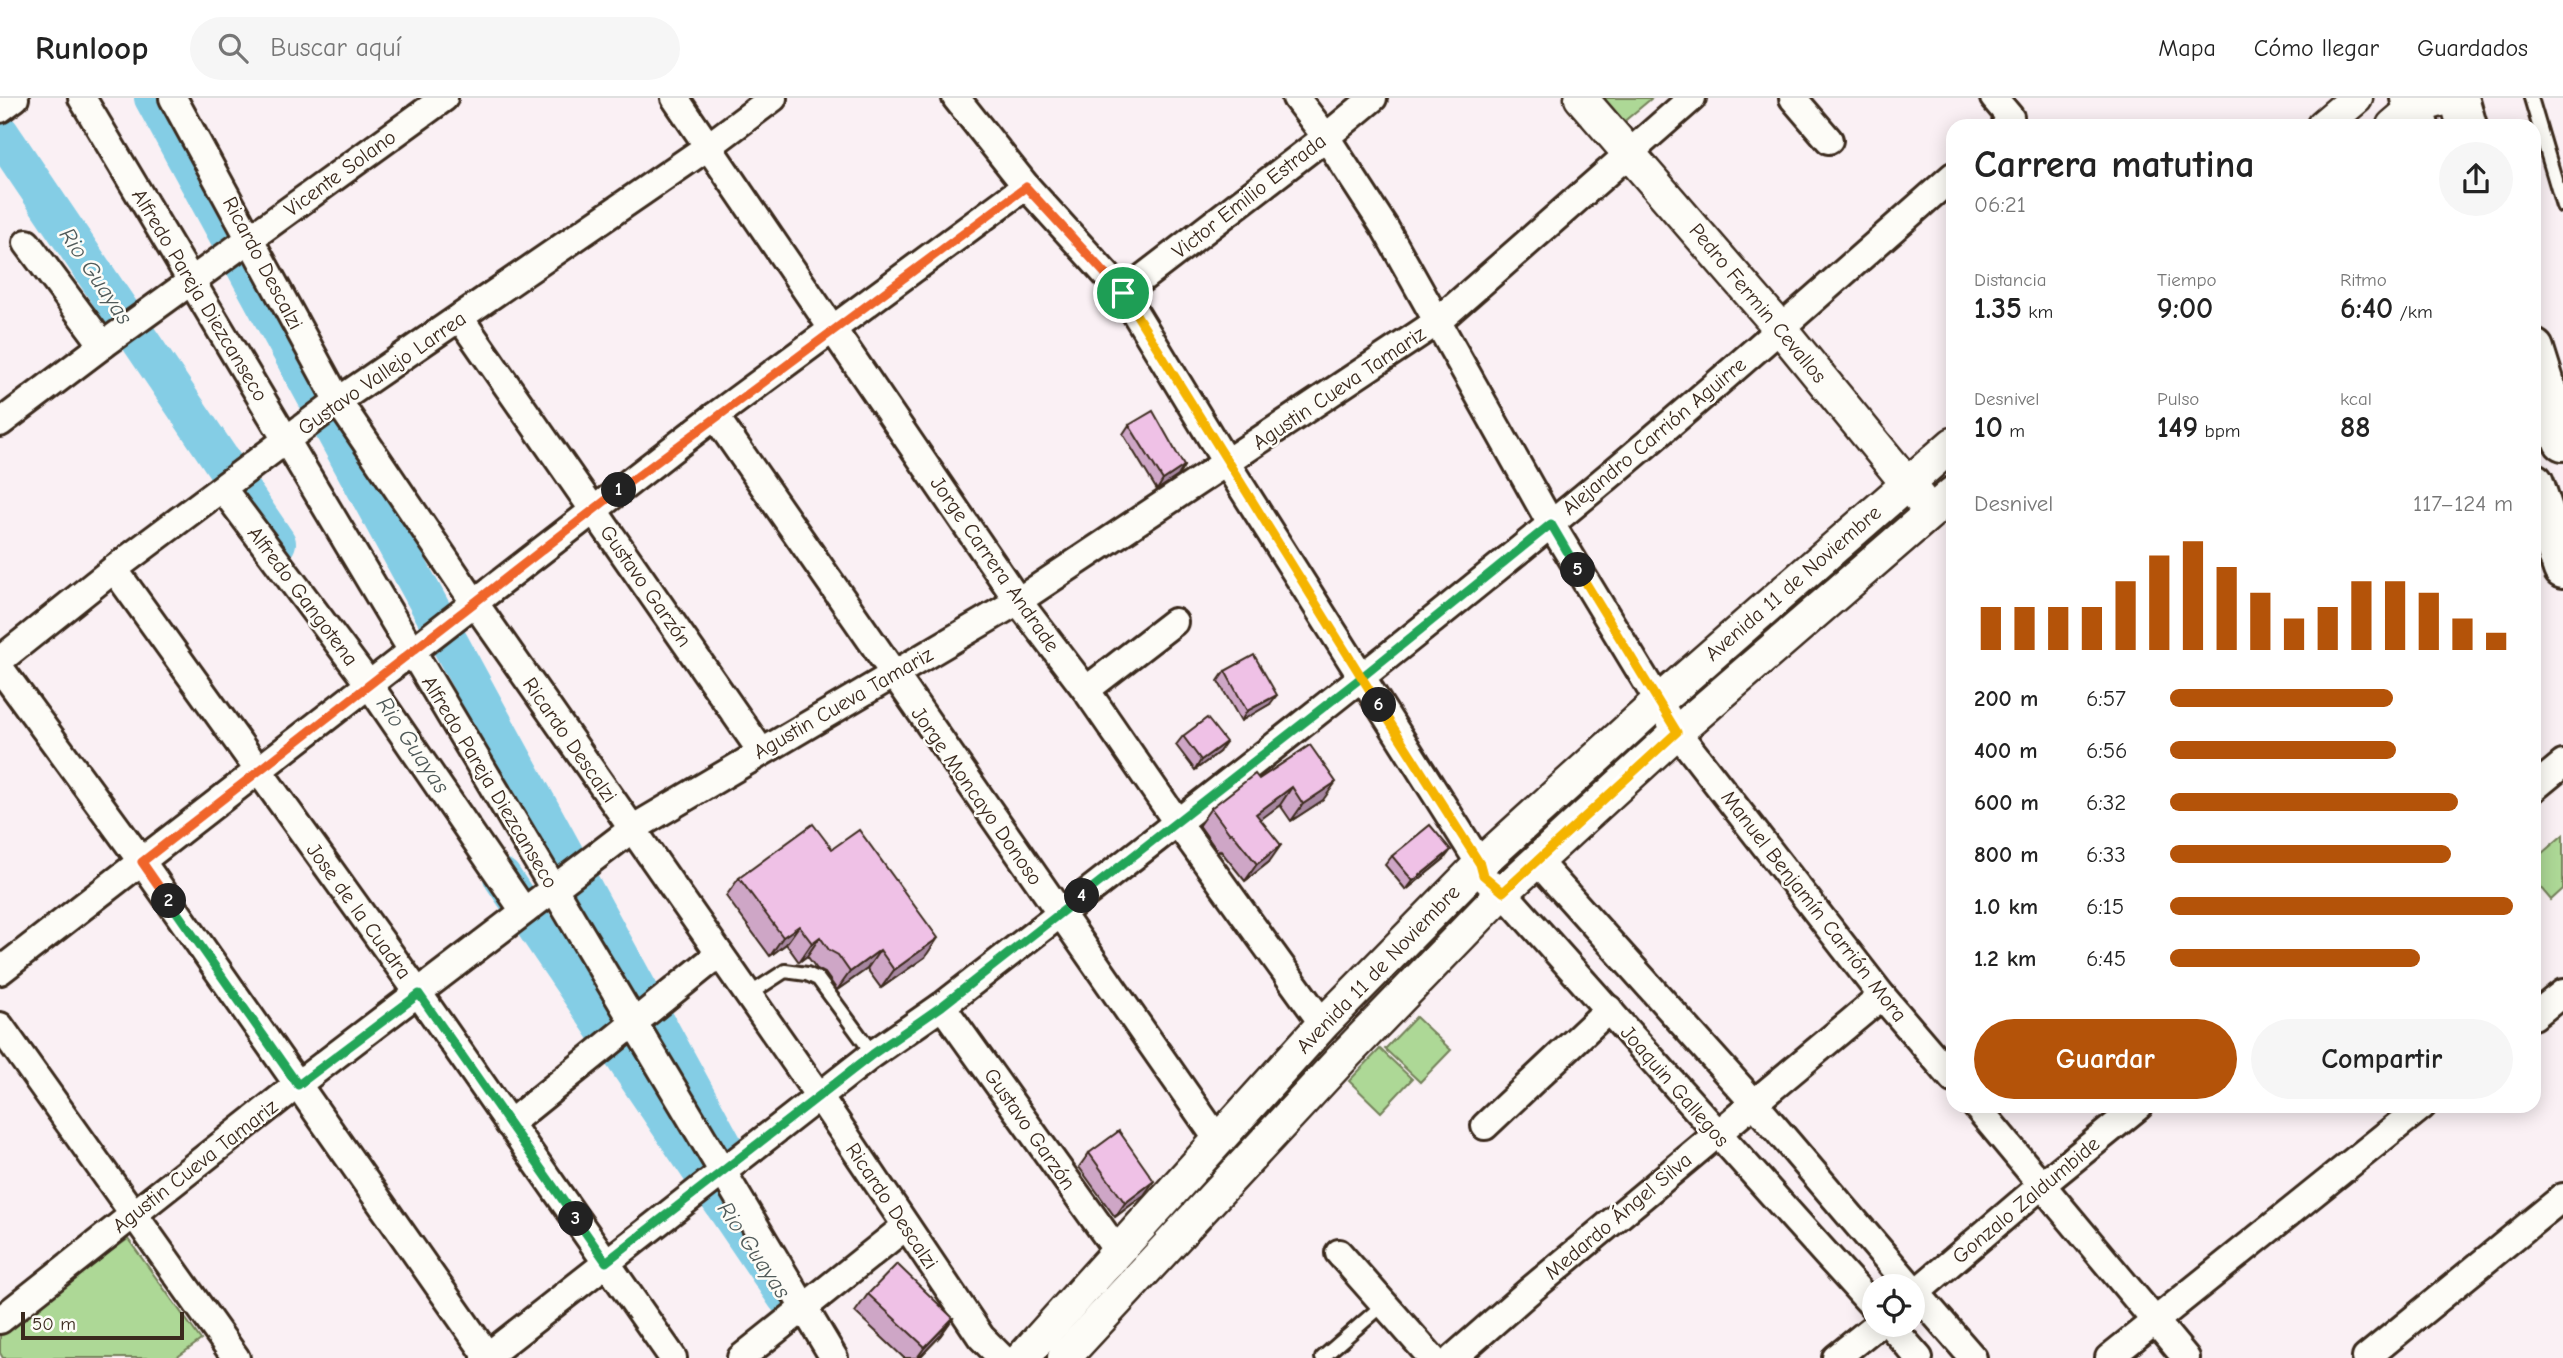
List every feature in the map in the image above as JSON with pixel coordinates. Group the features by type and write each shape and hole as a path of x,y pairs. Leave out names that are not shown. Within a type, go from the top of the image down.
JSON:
{"main road":[{"path":"2459,98 2465,119"},
{"path":"2541,371 2563,441"},
{"path":"2541,504 2563,569"}],"street":[{"path":"0,109 15,98"},
{"name":"Alfredo Pareja Diezcanseco","path":"82,98 835,1358"},
{"path":"102,98 835,1358"},
{"name":"Ricardo Descalzi","path":"173,98 338,401 474,602 819,1096 981,1337 1002,1358"},
{"name":"Jorge Carrera Andrade","path":"675,98 1018,601 1086,690 1177,822 1324,1024"},
{"name":"Gustavo Vallejo Larrea","path":"0,660 114,569 338,401 709,146 774,98"},
{"name":"Joaquin Gallegos","path":"956,98 1026,187 1123,293 1227,464 1480,864 1483,875 1503,892 1862,1294"},
{"name":"Manuel Benjamín Carrión Mora","path":"1296,98 1326,138 1385,228 1551,524 1677,732 1882,996 1946,1071"},
{"name":"Victor Emilio Estrada","path":"1123,293 1326,138 1373,98"},
{"name":"Pedro Fermin Cevallos","path":"1581,98 1780,328 1907,483 1942,503"},
{"name":"Agustin Cueva Tamariz","path":"0,1320 298,1085 632,829 1018,601 1437,322 1692,98"},
{"path":"1793,98 1829,140"},
{"path":"2331,119 2356,98"},
{"name":"Vicente Solano","path":"0,423 433,101"},
{"name":"Alejandro Carrión Aguirre","path":"487,1357 873,1054 942,1006 1362,677 1551,524 1946,182"},
{"path":"0,971 715,416 1026,187"},
{"path":"27,243 103,345"},
{"name":"Gustavo Garzón","path":"460,318 761,751"},
{"name":"Jorge Moncayo Donoso","path":"715,416 1217,1140"},
{"name":"Avenida 11 de Noviembre","path":"1022,1358 1324,1024 1480,864 1658,702 1946,450"},
{"name":"Alfredo Gangotena","path":"223,489 368,684 524,911"},
{"name":"Avenida 11 de Noviembre","path":"1064,1358 1347,1053 1503,892 1677,732 1942,503"},
{"name":"Jose de la Cuadra","path":"114,569 419,994 673,1358"},
{"path":"1086,690 1174,622"},
{"path":"0,668 142,862 487,1357"},
{"path":"2541,782 2563,764"},
{"path":"1537,861 1754,1103 1899,1274"},
{"path":"509,1124 719,954"},
{"path":"2541,1010 2563,993"},
{"name":"Medardo Ángel Silva","path":"1453,1358 1882,996"},
{"name":"Gustavo Garzón","path":"942,1006 1118,1252"},
{"path":"1485,1126 1608,1009"},
{"path":"0,1026 236,1358"},
{"path":"1982,1113 2186,1358"},
{"name":"Gonzalo Zaldumbide","path":"1925,1281 2130,1113"},
{"path":"2109,1358 2413,1113"},
{"path":"2365,1358 2563,1197"},
{"path":"741,1358 906,1226"},
{"path":"1339,1253 1432,1358"},
{"path":"1925,1304 1973,1358"},
{"path":"1836,1358 1862,1337"},
{"path":"1901,1337 1919,1358"}],"lane":[{"path":"2531,98 2537,119"},
{"path":"2541,132 2563,206"},
{"path":"748,995 785,971 800,972 818,979 873,1054"},
{"path":"1322,1358 1384,1304"}],"green space":[{"path":"1601,98 1652,98 1622,123"},
{"path":"2563,835 2563,889 2551,900 2541,888 2541,854"},
{"path":"1416,1017 1451,1050 1420,1082 1385,1049"},
{"path":"1380,1049 1412,1079 1381,1112 1349,1081"},
{"path":"128,1239 201,1340 176,1358 3,1358 0,1353 0,1330"}],"building":[{"path":"1153,411 1184,466 1163,480 1129,425"},
{"path":"1254,655 1277,695 1247,711 1225,671"},
{"path":"1207,718 1226,742 1201,760 1183,736"},
{"path":"1310,745 1336,782 1303,804 1292,787 1256,814 1281,845 1257,864 1211,808 1255,774 1259,779"},
{"path":"813,824 832,849 859,830 938,938 894,970 880,950 850,972 820,937 812,943 799,926 783,937 739,878"},
{"path":"1430,825 1451,850 1413,881 1392,856"},
{"path":"1119,1131 1154,1181 1125,1203 1089,1153"},
{"path":"897,1264 953,1318 925,1347 868,1294"}],"waterway":[{"name":"Rio Guayas","path":"153,98 727,1152"},
{"name":"Rio Guayas","path":"0,133 277,543"},
{"name":"Rio Guayas","path":"502,877 786,1297"}],"route":[{"path":"1123,293 1026,187 715,416 142,862 298,1085 419,994 606,1262 873,1054 942,1006 1059,915 1362,677 1551,524 1677,732 1503,892 1488,882 1480,864 1362,677 1227,464 1123,293"}]}
